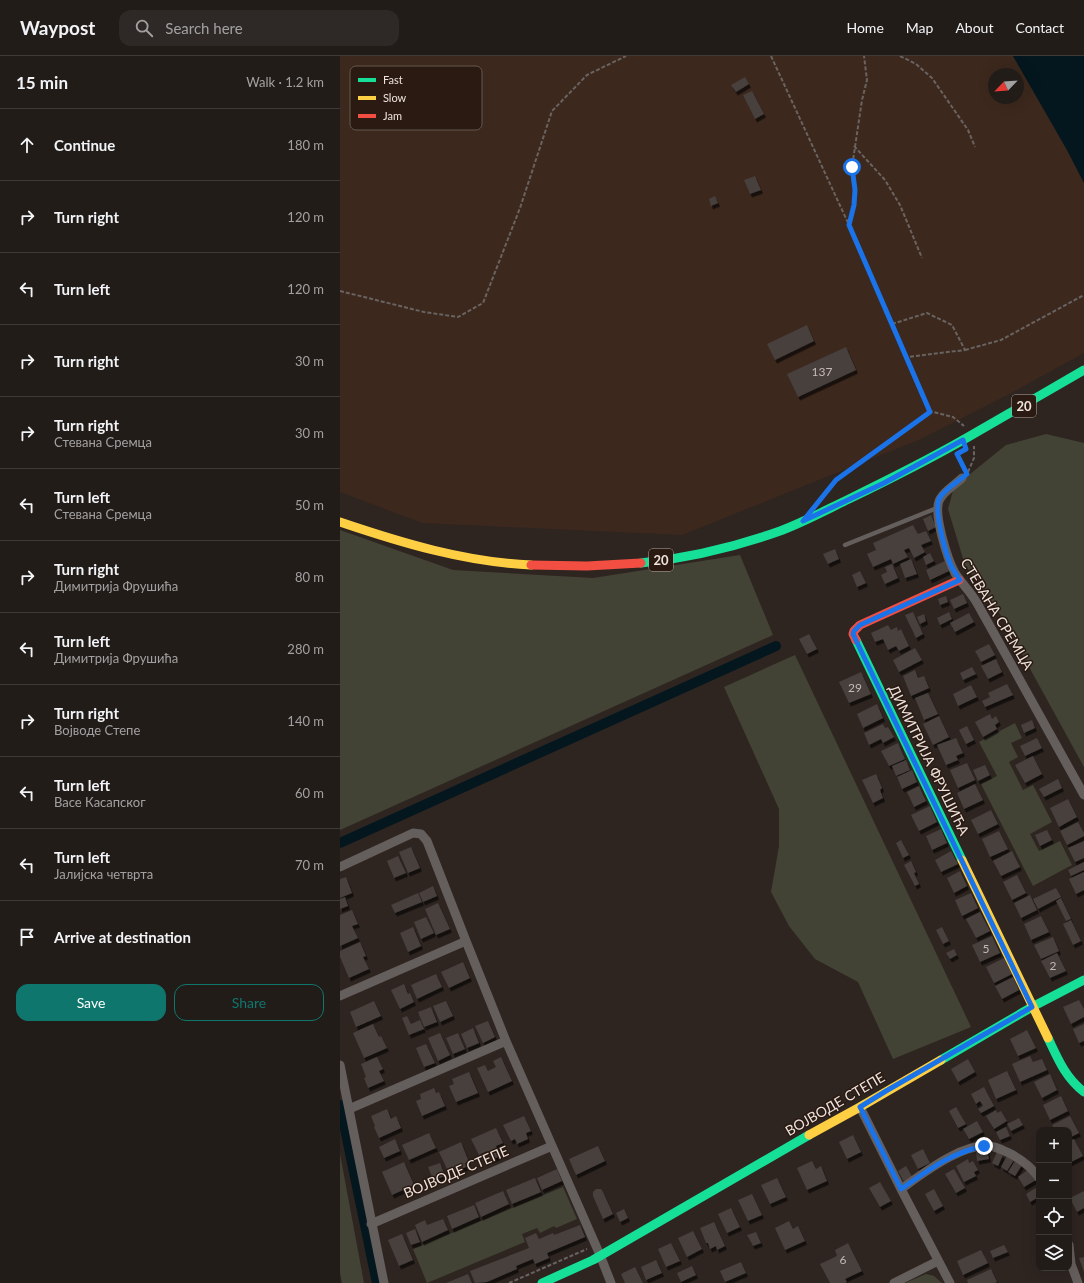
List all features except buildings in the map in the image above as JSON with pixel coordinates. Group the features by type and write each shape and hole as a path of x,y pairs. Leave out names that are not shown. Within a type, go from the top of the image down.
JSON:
{"street":[{"name":"20","path":"340,522 393,541 455,556 491,562 570,567 602,566 688,556 764,536 803,521 884,483 963,440 1084,370"},
{"path":"937,508 940,498 945,492 964,476"},
{"name":"СТЕВАНА СРЕМЦА","path":"937,508 941,534 950,564 977,603 1084,795"},
{"name":"ДИМИТРИЈА ФРУШИЋА","path":"960,580 860,625 853,634 1032,1007"},
{"path":"340,867 413,833 421,834 427,841 506,1041 600,1255 610,1283"},
{"path":"340,996 466,941"},
{"name":"ВОЈВОДЕ СТЕПЕ","path":"542,1283 600,1255 1032,1007 1084,980"},
{"path":"1032,1007 1063,1069 1074,1084 1084,1092"},
{"path":"349,1109 506,1041"},
{"path":"340,1065 384,1283"},
{"path":"860,1107 950,1283"},
{"name":"ВОЈВОДЕ СТЕПЕ","path":"371,1224 552,1146"},
{"path":"901,1189 962,1151 984,1146 994,1146 1020,1159 1036,1174"},
{"path":"894,1283 938,1261"},
{"path":"1072,1267 1078,1283"}],"lane":[{"path":"845,545 937,508"}],"path":[{"path":"340,292 424,312 458,317 483,303 520,208 552,111 587,75 626,56"},
{"path":"771,56 849,225 930,412"},
{"path":"849,225 854,205 855,190 852,167 854,146 867,80 864,56"},
{"path":"900,56 916,64 932,78 968,130 975,147"},
{"path":"854,146 885,180 900,205 922,258"},
{"path":"907,358 965,350 1001,340 1084,295"},
{"path":"892,324 927,313 952,325 965,350"},
{"path":"817,504 836,480 930,412 953,417 963,425"},
{"path":"963,440 966,449 957,454 964,476"},
{"path":"964,476 974,458 974,447"}],"shaded area":[{"path":"340,56 1013,56 1020,68 988,68 988,104 1024,104 1024,75 1084,183 1084,353 1011,393 921,439 682,535 422,523 340,492"}],"green space":[{"path":"1046,434 1084,443 1084,767 1000,614 965,565 948,509 954,487 1006,445"},
{"path":"340,530 453,570 593,578 740,555 773,635 340,830"},
{"path":"795,655 971,1027 893,1059 858,982 815,959 789,926 771,892 779,846 779,809 724,687"},
{"path":"1015,723 1022,738 1011,743 1018,757 1009,762 1023,790 1033,785 1052,822 1030,834 1039,851 1060,841 1072,865 1033,886 981,784 997,776 979,742"},
{"path":"340,1154 364,1283 342,1283 340,1273"},
{"path":"563,1187 577,1219 556,1228 554,1226 540,1233 537,1228 522,1234 525,1242 427,1283 413,1249"},
{"path":"926,1274 934,1276 942,1283 905,1283"}],"water":[{"path":"1013,56 1084,56 1084,183 1024,75 1024,68 1020,68"}],"waterway":[{"path":"340,843 776,646"},
{"path":"340,1105 377,1283"}],"traffic: fast":[{"path":"963,440 1084,370"},
{"path":"641,563 711,551 780,531 878,485 963,440"},
{"path":"856,640 962,860"},
{"path":"941,1060 1032,1007 1084,980"},
{"path":"1048,1038 1067,1074 1084,1092"},
{"path":"542,1283 593,1260 809,1135"}],"traffic: slow":[{"path":"340,522 410,544 458,556 531,565"},
{"path":"962,860 1048,1038"},
{"path":"809,1135 941,1060"}],"traffic: jam":[{"path":"531,565 587,566 641,563"},
{"path":"856,640 853,634 860,625 959,580"}],"route":[{"path":"852,167 855,190 854,205 849,225 930,412 836,480 803,521 884,483 963,440 966,449 957,454 967,474 945,492 940,498 937,508 941,534 947,555 950,564 960,580 860,625 855,629 853,634 1032,1007 860,1107 901,1189 934,1166 962,1151 984,1146"}]}
